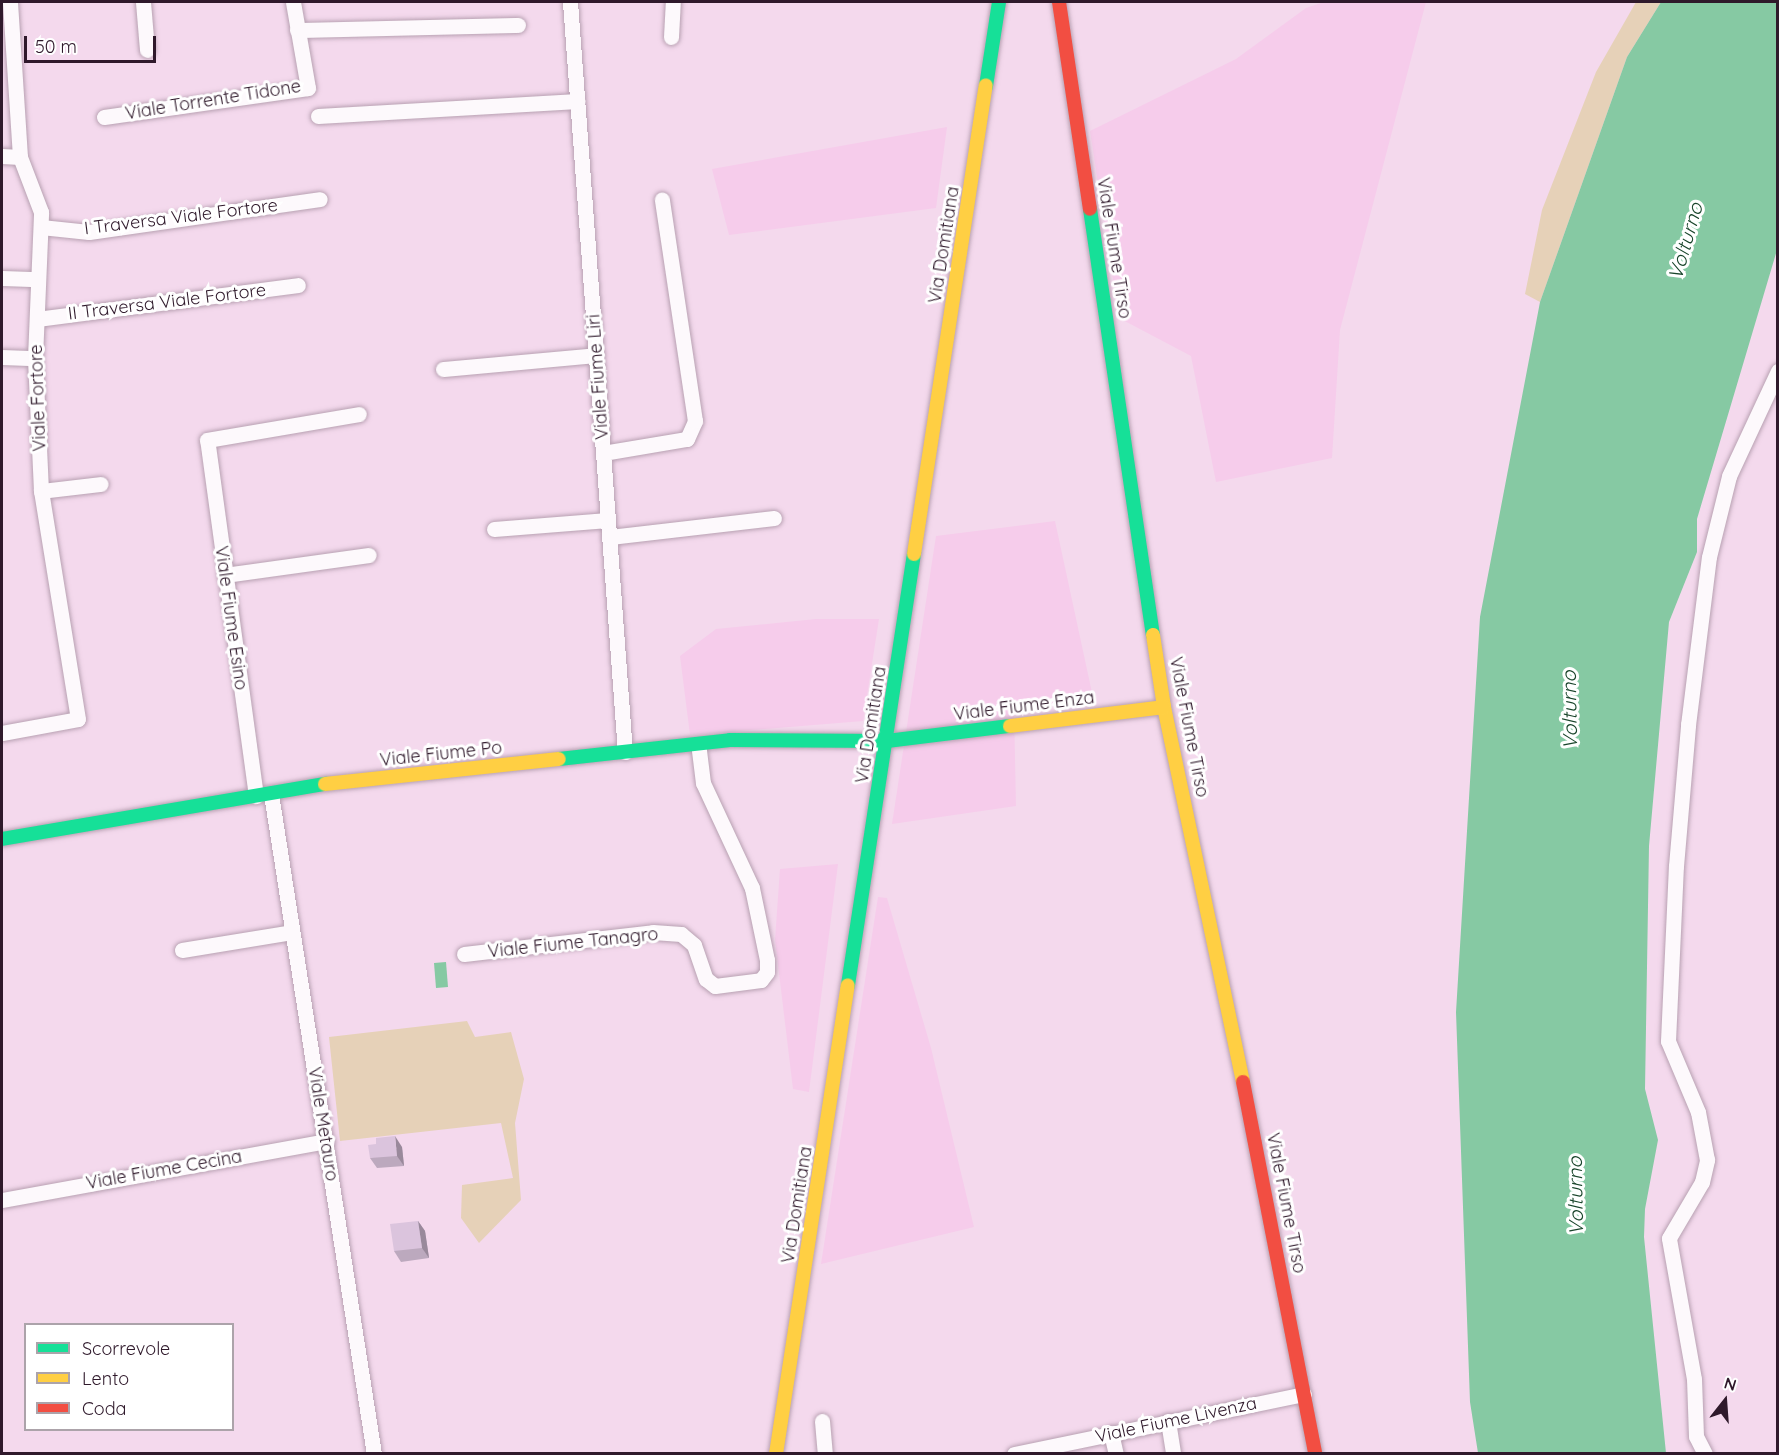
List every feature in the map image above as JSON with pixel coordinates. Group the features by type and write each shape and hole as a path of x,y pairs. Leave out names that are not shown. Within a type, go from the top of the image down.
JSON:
{"street":[{"name":"Viale Fortore","path":"2,733 78,719 41,491 35,358 41,212 20,157 7,21 10,2"},
{"path":"143,2 147,50"},
{"name":"Viale Torrente Tidone","path":"104,117 309,88 293,2"},
{"name":"Viale Fiume Liri","path":"570,2 625,752"},
{"path":"672,37 673,2"},
{"name":"Via Domitiana","path":"776,1454 999,2"},
{"name":"Viale Fiume Tirso","path":"1059,2 1164,707 1272,1218 1315,1454"},
{"path":"297,30 518,25"},
{"path":"318,116 578,100"},
{"path":"2,156 20,157"},
{"name":"I Traversa Viale Fortore","path":"41,227 89,232 320,199"},
{"path":"603,453 687,439 693,431 695,421 662,199"},
{"path":"2,278 39,279"},
{"name":"II Traversa Viale Fortore","path":"37,319 298,285"},
{"path":"443,369 596,355"},
{"path":"2,357 35,358"},
{"path":"1704,1454 1696,1436 1694,1379 1669,1239 1702,1182 1707,1160 1698,1112 1668,1041 1676,866 1688,725 1708,557 1729,476 1778,371"},
{"name":"Viale Fiume Esino","path":"263,795 225,574 207,440 359,414"},
{"path":"41,491 101,484"},
{"path":"610,537 774,518"},
{"path":"494,529 608,520"},
{"path":"225,574 369,555"},
{"name":"Viale Fiume Enza","path":"887,741 1164,707"},
{"name":"Viale Fiume Po","path":"2,839 263,795 729,740 887,741"},
{"name":"Viale Fiume Tanagro","path":"464,954 653,932 681,934 694,945 705,979 715,986 761,980 766,972 767,960 752,888 707,793 698,744"},
{"name":"Viale Metauro","path":"263,795 292,932 327,1141 374,1454"},
{"path":"182,950 292,932"},
{"name":"Viale Fiume Cecina","path":"2,1200 327,1141"},
{"name":"Viale Fiume Livenza","path":"1014,1454 1304,1394"},
{"path":"822,1421 825,1454"},
{"path":"1168,1421 1173,1454"},
{"path":"1111,1433 1116,1454"}],"shaded area":[{"path":"1324,2 1426,2 1340,330 1332,458 1216,482 1191,356 1119,318 1090,131 1236,59 1306,8"},
{"path":"1636,2 1661,2 1627,57 1540,302 1525,294 1542,210 1596,72"},
{"path":"947,127 936,208 729,235 712,169"},
{"path":"1055,521 1094,702 1014,709 1016,806 892,824 936,536"},
{"path":"816,619 879,619 863,721 690,735 680,656 716,629"},
{"path":"838,864 809,1092 793,1089 775,940 780,869"},
{"path":"878,897 887,898 931,1048 974,1227 821,1264"},
{"path":"467,1021 475,1037 511,1032 524,1079 515,1123 521,1200 479,1243 461,1218 462,1185 513,1178 501,1123 340,1141 329,1037"}],"water":[{"name":"Volturno","path":"1661,2 1778,2 1777,250 1697,519 1697,552 1669,622 1649,846 1645,1089 1658,1140 1645,1209 1644,1237 1666,1453 1478,1453 1470,1402 1456,1012 1480,617 1540,302 1627,57"},
{"path":"446,962 448,987 436,988 434,963"}],"building":[{"path":"395,1136 397,1156 370,1158 368,1145 376,1144 376,1138"},
{"path":"418,1221 422,1248 394,1251 390,1224"}],"traffic: fast":[{"path":"986,86 999,2"},
{"path":"1090,209 1153,635"},
{"path":"848,985 914,554"},
{"path":"559,759 730,740 887,741 1010,726"},
{"path":"2,839 325,784"}],"traffic: slow":[{"path":"914,554 986,86"},
{"path":"1153,635 1164,707 1243,1082"},
{"path":"1010,726 1164,707"},
{"path":"325,784 559,759"},
{"path":"776,1454 848,985"}],"traffic: jam":[{"path":"1059,2 1090,209"},
{"path":"1243,1082 1315,1454"}]}
